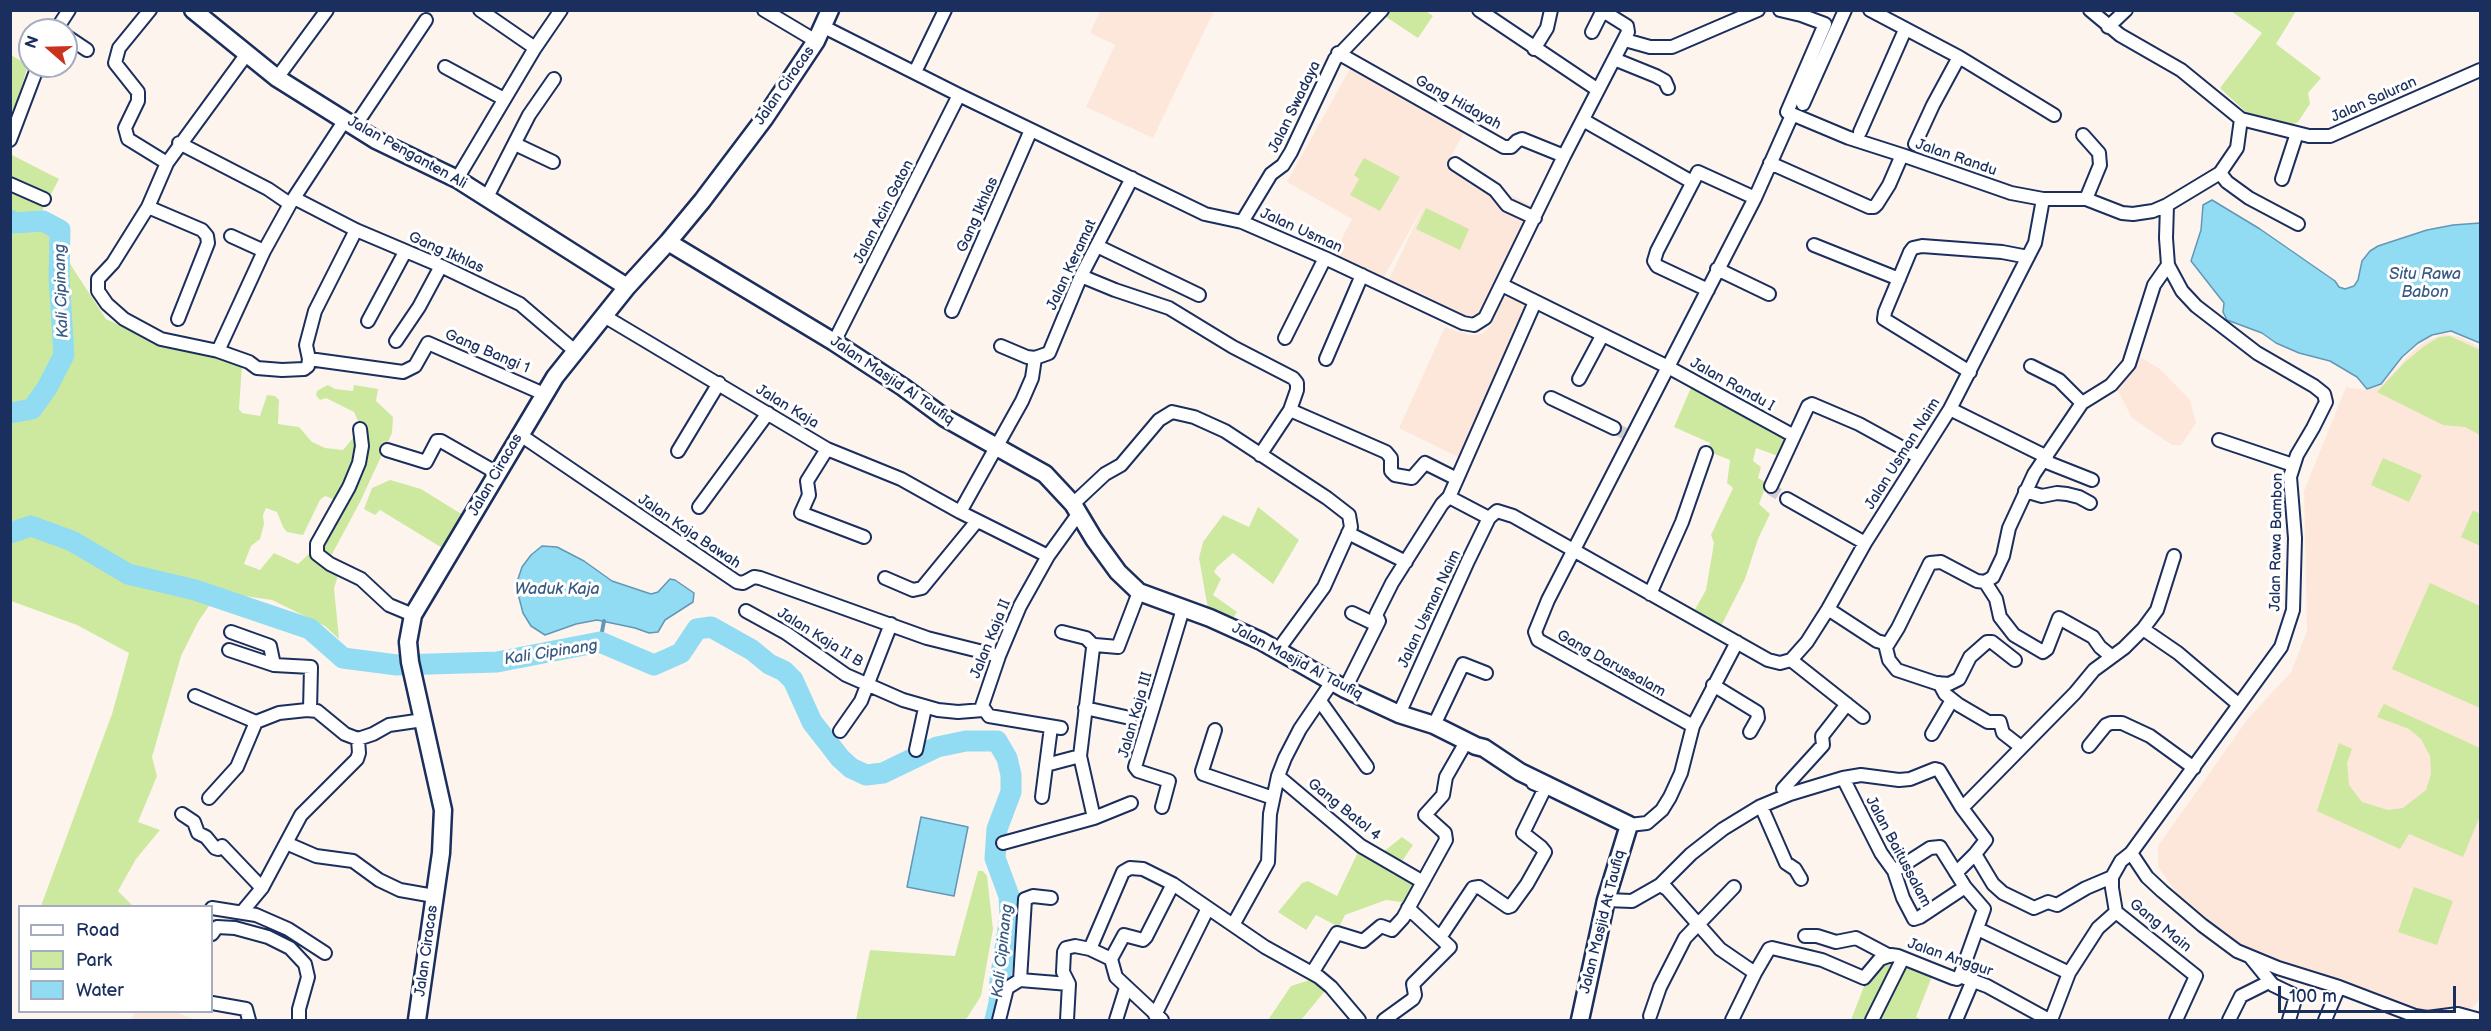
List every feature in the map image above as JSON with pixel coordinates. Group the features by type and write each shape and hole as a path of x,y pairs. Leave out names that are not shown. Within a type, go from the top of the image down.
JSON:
{"street":[{"path":"150,10 119,48 115,63 138,92 138,101 125,128 128,140 166,163"},
{"name":"Jalan Penganten Ali","path":"193,10 277,78 376,140 457,179 627,286"},
{"path":"277,78 327,10"},
{"path":"480,10 535,48"},
{"path":"457,179 535,48 561,10"},
{"name":"Jalan Usman","path":"764,10 915,72 1205,214 1242,222 1470,325 1478,324 1485,318 1564,156 1627,36"},
{"name":"Jalan Ciracas","path":"417,1020 441,853 443,810 408,649 413,615 544,394 627,286 668,242 764,119 820,34 830,10"},
{"path":"915,72 945,10"},
{"name":"Jalan Swadaya","path":"1242,222 1271,174 1283,165 1338,53 1370,25 1382,10"},
{"path":"1479,10 1598,90"},
{"path":"1534,49 1547,28 1551,10"},
{"path":"1592,32 1603,11 1627,27 1627,36 1650,47 1672,47 1758,10"},
{"path":"1780,10 1825,24 1787,112 1849,138 1902,155"},
{"path":"1803,104 1845,10"},
{"path":"1870,10 1959,57 2054,115"},
{"path":"2090,10 2108,27 2181,70 2241,119 2237,148 2220,173 2167,205"},
{"path":"2108,27 2126,10"},
{"path":"218,351 264,251 292,201 426,20"},
{"path":"1860,132 1905,30"},
{"path":"78,44 87,50"},
{"name":"Gang Hidayah","path":"1338,53 1504,147 1511,147 1522,139 1564,156"},
{"path":"246,55 166,163 148,207 122,250 98,279 97,289 107,304 124,319 143,331 168,342 218,351 256,368 282,370 306,368 309,359 306,345 319,302 356,230"},
{"path":"1915,144 1959,57"},
{"path":"1614,59 1656,76 1665,81 1668,88"},
{"path":"445,67 504,99"},
{"name":"Jalan Saluran","path":"2241,119 2318,137 2339,133 2481,70"},
{"path":"10,140 33,78"},
{"path":"486,199 536,104 554,78"},
{"name":"Jalan Acin Gaton","path":"834,342 959,95"},
{"path":"1502,285 1668,367 1755,198 1792,115"},
{"path":"1583,120 1692,182"},
{"name":"Gang Ikhlas","path":"952,311 1031,130"},
{"path":"2282,179 2297,133"},
{"path":"2083,135 2099,153 2100,165 2086,199"},
{"name":"Gang Ikhlas","path":"179,143 292,201 441,266 524,307 575,351"},
{"path":"515,144 553,162"},
{"name":"Jalan Randu","path":"1770,163 1874,207 1889,185 1902,155 2011,193 2043,199 2086,199 2122,213 2133,214 2153,211 2167,205"},
{"path":"1455,164 1495,190 1507,204 1535,218"},
{"path":"1708,290 1661,268 1654,261 1692,182 1698,172 1755,198"},
{"path":"2220,173 2249,198 2298,224"},
{"name":"Jalan Keramat","path":"1035,358 1049,353 1053,348 1081,276 1132,178"},
{"path":"10,184 44,200"},
{"name":"Jalan Usman Naim","path":"1791,660 1807,642 1828,609 1865,543 1950,409 2028,257 2034,243 2043,199"},
{"name":"Jalan Rawa Bambon","path":"2131,853 2281,647 2290,622 2295,538 2291,489 2293,465 2325,406 2324,394 2314,386 2257,353 2203,312 2181,291 2168,265 2167,205"},
{"path":"148,207 202,230 207,236 208,243 178,319"},
{"path":"231,236 264,251"},
{"name":"Jalan Masjid Al Taufiq","path":"668,242 834,342 903,387 945,418 1045,474 1061,489 1076,509 1104,555 1139,592 1210,618 1278,650 1338,686 1399,714 1434,725 1484,748 1520,772 1629,825"},
{"path":"1814,245 1899,279"},
{"path":"1097,246 1199,295"},
{"path":"1970,372 1886,322 1885,312 1910,252 1916,246 1980,249 2028,257"},
{"path":"368,321 405,252"},
{"path":"1285,338 1325,258"},
{"path":"1885,644 1891,641 1930,563 1941,562 1973,580 1985,582 1993,577 2009,528 2025,491 2082,403 2111,386 2128,364 2154,285 2168,265"},
{"path":"396,341 419,307 441,266"},
{"path":"1717,269 1769,294"},
{"path":"1326,359 1362,275"},
{"path":"1081,276 1169,308 1233,347 1285,372 1297,383 1290,410 1260,455 1349,515 1352,520 1324,587 1278,650"},
{"path":"1233,925 1268,862 1273,798 1278,776 1300,729 1320,701 1338,686 1377,625 1379,619 1376,616 1381,605 1406,562 1442,504 1449,497 1535,302"},
{"name":"Jalan Kaja","path":"604,316 827,449 901,479 977,521 1048,556"},
{"path":"1579,379 1602,336"},
{"name":"Gang Bangi 1","path":"309,359 403,372 415,366 421,352 428,344 431,344 544,394"},
{"path":"960,512 1022,401 1032,378 1035,358 1001,346"},
{"path":"2031,366 2059,380 2082,403"},
{"name":"Jalan Randu I","path":"1574,552 1630,435 1668,367 1794,436"},
{"path":"678,451 719,383"},
{"path":"1551,398 1614,428"},
{"path":"1771,486 1809,406 1815,404 1859,424 1919,457"},
{"path":"1950,409 2045,459 2092,480"},
{"path":"1290,410 1386,452 1391,458 1391,471 1395,475 1412,478 1425,463 1456,479"},
{"name":"Jalan Kaja II","path":"983,710 983,700 1020,606 1076,509 1106,474 1122,465 1159,420 1172,412 1180,412 1226,430 1260,455"},
{"path":"699,507 768,413"},
{"path":"360,429 362,446 359,463 349,487 317,544 317,554 330,564 361,579 388,605 413,615"},
{"name":"Jalan Kaja Bawah","path":"519,434 737,582 743,583 754,577 760,578 949,644 999,656"},
{"path":"2218,440 2293,465"},
{"path":"387,450 426,462 437,441 441,441 496,473"},
{"path":"827,449 807,481 808,495 801,513 864,537"},
{"path":"1650,594 1682,522 1706,453"},
{"path":"2025,491 2042,495 2067,494 2090,503"},
{"path":"1449,497 1489,518 1494,512 1502,511 1774,662 1791,660 1863,717"},
{"path":"1787,499 1865,543"},
{"name":"Jalan Usman Naim","path":"1399,714 1489,518"},
{"path":"885,578 913,590 922,588 977,521"},
{"path":"1348,533 1406,562"},
{"name":"Gang Darussalam","path":"1574,552 1548,600 1535,632 1536,637 1693,726"},
{"path":"1962,808 2075,693 2094,670 2144,630 2157,610 2174,556"},
{"path":"1985,582 1996,599 2000,617 2014,635 2043,652 2047,649 2059,618 2093,637 2111,656"},
{"path":"1062,632 1086,638 1094,646 1118,647 1139,592"},
{"name":"Jalan Kaja III","path":"1162,807 1168,781 1138,771 1135,767 1183,609"},
{"path":"1828,609 1885,644 1889,660 1897,670 1917,678 1949,684 1959,679 1970,657 1987,642 1992,642 2015,660"},
{"name":"Jalan Kaja II B","path":"746,611 786,633 846,675 869,685 925,708 958,712 983,710"},
{"path":"1352,613 1377,625"},
{"path":"840,731 853,715 869,685 891,624"},
{"path":"2144,630 2178,654 2238,704"},
{"path":"231,632 270,646 274,665"},
{"path":"1629,825 1647,823 1662,810 1670,798 1681,773 1693,726 1737,642"},
{"path":"1094,646 1080,756 1094,818"},
{"path":"229,650 274,665 311,667 310,710"},
{"path":"1434,725 1463,664 1486,673"},
{"path":"1939,683 1945,694 1952,700 1988,722 2000,722 2003,733 2021,747"},
{"path":"1713,685 1757,712 1758,718 1750,732"},
{"path":"195,696 256,722 279,713 310,710 321,713 345,734 358,738 373,734 389,725 423,720"},
{"path":"1932,734 1952,700"},
{"path":"1320,701 1367,767"},
{"path":"1783,789 1823,745 1822,736 1847,704"},
{"path":"916,750 925,708"},
{"path":"1085,708 1130,718"},
{"path":"983,710 989,716 1056,727 1046,765 1042,797"},
{"path":"209,798 237,767 256,722"},
{"path":"2090,746 2106,725 2122,723 2150,736 2194,768"},
{"path":"1215,730 1203,774 1273,798"},
{"path":"242,912 262,888 301,815 357,759 360,745 358,738"},
{"path":"1312,973 1337,933 1363,941 1381,926 1392,930 1408,908 1446,837 1445,833 1425,815 1443,795 1446,777 1471,744 1481,753 1518,776 1545,788 1522,833 1542,847 1545,852 1511,906 1506,907 1475,887 1441,936"},
{"path":"1046,765 1080,756"},
{"name":"Jalan Baitussalam","path":"1660,885 1691,855 1723,829 1761,806 1843,778 1861,776 1899,780 1919,777 1935,769 1939,770 1962,808 1986,840 1975,854"},
{"name":"Gang Batol 4","path":"1278,776 1360,846 1423,882"},
{"name":"Jalan Baitussalam","path":"1843,778 1881,853 1894,871 1902,898 1915,919 1965,887"},
{"path":"1003,843 1094,818 1131,803"},
{"path":"1761,806 1786,863 1795,869 1801,879"},
{"path":"182,814 194,822 198,833 206,837 215,848 222,846 262,888"},
{"name":"Jalan Masjid At Taufiq","path":"1580,1020 1606,900 1629,825"},
{"path":"286,843 316,856 353,861 383,882 400,890 434,896"},
{"path":"1894,871 1930,848 1940,847 1965,887 1984,909 1960,976"},
{"path":"1956,873 1975,854 1997,888 2034,908 2048,902 2059,905 2086,888 2112,877 2121,861 2131,853 2147,877 2162,891 2202,925 2250,957 2415,1016 2427,1018 2458,1014 2481,1020"},
{"path":"1090,949 1126,869 1143,869 1173,884 1272,951 1312,973 1331,987 1359,1020"},
{"name":"Gang Main","path":"2112,877 2116,912 2196,976 2176,1020"},
{"path":"1173,884 1146,938 1141,940 1124,935 1111,960 1116,977 1158,1018 1208,908"},
{"path":"1606,900 1632,901 1660,885 1667,889 1730,957 1755,973"},
{"path":"1650,1016 1660,987 1685,938 1734,887"},
{"path":"1020,980 1025,899 1032,896 1051,898"},
{"path":"213,908 256,915 288,929 325,953"},
{"path":"1383,1020 1413,999 1415,995 1413,984 1450,946 1408,908"},
{"path":"2050,1020 2069,973 2098,927 2116,912"},
{"path":"213,933 217,927 235,928 268,937 290,948 305,964 308,977 299,1009 299,1020"},
{"path":"1978,929 2069,973"},
{"path":"1805,936 1817,936 1836,942 1856,938 1890,956"},
{"path":"1067,1020 1069,984 1063,972 1066,948 1075,946 1090,949 1111,960"},
{"name":"Jalan Anggur","path":"1737,1019 1755,973 1770,948 1822,960 1864,978 1880,959 1890,956 1903,958 1953,978 1957,979 1960,976 1973,980 2050,1020"},
{"path":"2250,957 2269,982 2296,996 2289,1020"},
{"path":"1872,1020 1903,958"},
{"path":"999,1020 1008,988 1020,980 1069,984"},
{"path":"1956,1020 1973,980"},
{"path":"2229,1020 2241,996 2269,982"},
{"path":"2325,1020 2339,987"},
{"path":"1116,1020 1126,988"},
{"path":"213,1003 246,1009 249,1020"}],"shaded area":[{"path":"1100,11 1214,11 1153,138 1086,107 1115,45 1090,33"},
{"path":"1352,65 1466,129 1446,165 1536,207 1482,319 1471,324 1385,288 1424,205 1382,280 1334,253 1352,219 1287,182"},
{"path":"1504,296 1533,308 1466,461 1399,428 1445,327 1470,335 1482,334 1489,328"},
{"path":"2444,334 2460,337 2480,347 2480,999 2472,1008 2454,1012 2412,1015 2269,962 2232,942 2178,895 2158,867 2158,846 2247,720 2291,672 2307,631 2304,491 2346,387 2366,390 2380,386 2412,352 2426,341"},
{"path":"2140,357 2160,369 2190,400 2196,423 2181,445 2172,445 2132,418 2117,389"},
{"path":"134,1013 178,1013 197,1020 130,1020"}],"green space":[{"path":"1424,10 1433,16 1418,38 1383,15 1386,11"},
{"path":"2231,11 2296,11 2276,44 2321,78 2308,93 2310,104 2298,122 2289,126 2259,120 2248,114 2220,88 2262,33"},
{"path":"11,55 18,59 18,78 24,78 11,123"},
{"path":"10,154 59,179 41,213 106,319 157,342 187,348 242,365 239,409 242,413 260,416 267,395 275,396 279,400 278,424 299,427 312,442 325,448 343,450 357,433 359,423 354,412 326,398 320,400 316,395 317,391 328,385 335,389 353,391 354,385 378,389 376,401 393,417 392,433 360,502 331,556 324,555 321,548 335,505 333,499 325,496 320,500 303,535 287,532 277,512 266,508 260,539 251,546 244,564 260,570 274,553 298,564 309,554 339,573 334,588 339,639 325,626 272,600 238,595 215,597 198,622 181,656 152,757 157,776 138,822 160,830 136,859 118,891 132,905 41,905 112,714 129,653 77,625 11,601"},
{"path":"1364,158 1400,177 1380,211 1350,195 1359,179 1354,175"},
{"path":"1426,208 1469,229 1460,250 1416,229"},
{"path":"2450,336 2480,350 2480,435 2465,427 2443,425 2377,392 2404,363 2423,347 2439,337"},
{"path":"1693,383 1788,434 1778,456 1756,448 1753,461 1761,467 1758,478 1767,483 1759,504 1770,514 1758,539 1745,579 1719,630 1693,613 1706,590 1714,543 1711,535 1733,488 1727,483 1730,460 1707,451 1710,443 1674,427"},
{"path":"2383,458 2422,475 2409,502 2371,485"},
{"path":"390,480 421,489 463,515 444,549 380,510 375,515 364,509 372,488"},
{"path":"1258,507 1299,540 1273,584 1233,553 1217,567 1214,572 1221,579 1213,595 1237,612 1232,620 1208,609 1199,558 1203,542 1223,515 1249,527"},
{"path":"2473,510 2480,514 2480,546 2461,537"},
{"path":"2430,583 2480,606 2480,708 2392,669"},
{"path":"2384,704 2480,748 2480,816 2463,857 2409,834 2400,849 2317,811 2339,743 2352,749 2347,763 2349,785 2362,802 2388,810 2403,808 2426,790 2431,774 2430,756 2421,739 2409,729 2377,717"},
{"path":"1402,837 1413,845 1400,864 1421,879 1408,903 1386,900 1345,915 1339,927 1316,915 1306,930 1278,912 1302,883 1308,881 1337,896 1362,844 1382,853"},
{"path":"978,871 983,871 987,876 993,929 981,996 967,1018 962,1020 856,1020 870,950 955,956"},
{"path":"2414,887 2453,901 2437,945 2398,932"},
{"path":"1894,959 1933,974 1916,1017 1922,1020 1851,1020 1866,981 1877,967"},
{"path":"1310,980 1325,991 1301,1020 1268,1020 1291,986"}],"water":[{"name":"Situ Rawa Babon","path":"2212,200 2260,229 2335,281 2339,287 2345,289 2354,286 2358,280 2362,261 2370,251 2378,246 2427,230 2480,223 2480,343 2451,331 2432,335 2418,343 2402,357 2381,384 2367,389 2357,377 2330,361 2299,353 2276,343 2262,333 2227,320 2223,312 2224,303 2191,261 2201,230 2203,205"},
{"name":"Waduk Kaja","path":"542,546 557,547 584,561 612,581 651,594 658,592 670,579 675,580 694,593 693,602 665,620 658,632 649,633 597,620 576,624 545,635 531,626 523,613 518,594 518,579 522,567"},
{"path":"921,817 968,827 954,896 907,887"}],"waterway":[{"name":"Kali Cipinang","path":"10,220 14,223 43,221 60,230 59,278 64,355 47,388 32,409 10,413"},
{"name":"Kali Cipinang","path":"10,533 31,526 72,541 128,574 195,590 310,629 343,658 397,665 497,662 600,642 654,665 681,653 697,629 711,627 784,671 793,680 812,722 840,758 851,768 866,775 883,773 937,747 966,741 997,741 1007,758 1011,775 1011,792 997,829 995,858 1009,896 1010,917 995,1020"},
{"path":"600,642 604,621"}],"tunnel":[{"path":"1614,428 1628,435"},
{"path":"1771,486 1772,490 1787,499"}]}
